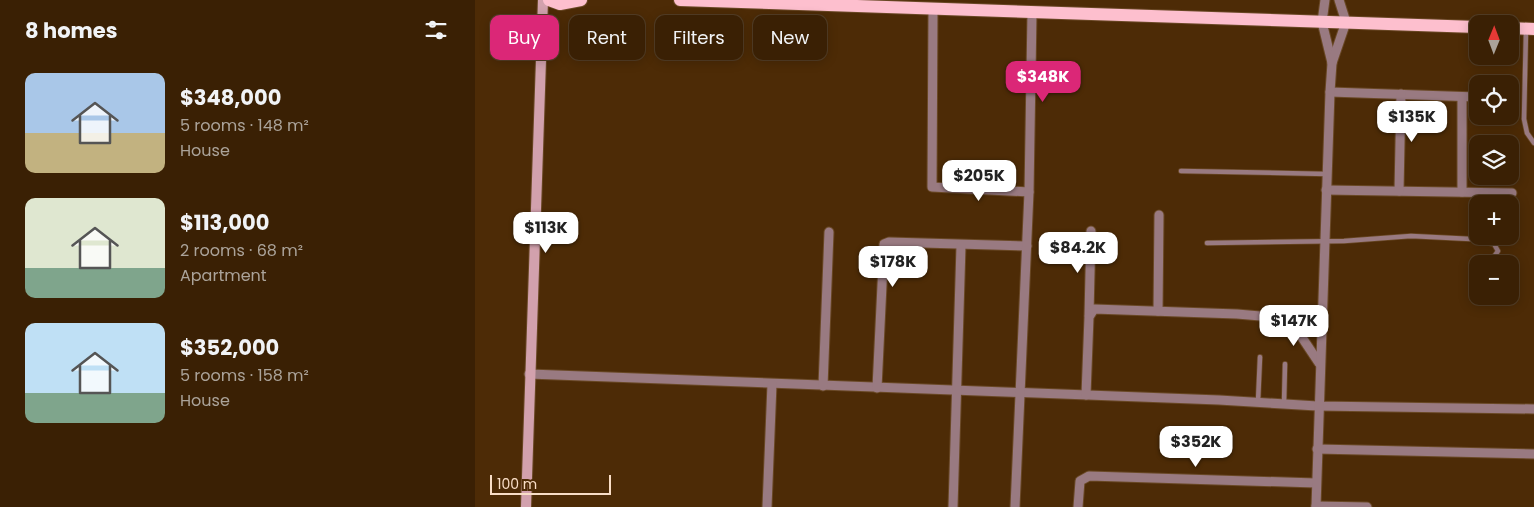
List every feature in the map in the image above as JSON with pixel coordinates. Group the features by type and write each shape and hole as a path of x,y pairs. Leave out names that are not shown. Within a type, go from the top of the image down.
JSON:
{"main road":[{"path":"526,507 543,0"},
{"path":"549,0 560,4 581,0"},
{"path":"680,0 816,2 933,10 1469,27"}],"street":[{"path":"1325,0 1322,22 1332,63"},
{"path":"1339,0 1346,22 1332,63 1330,92 1317,406 1316,506 1367,507"},
{"path":"933,10 932,187 1029,192"},
{"path":"1015,507 1029,192 1032,13"},
{"path":"1330,92 1469,97"},
{"path":"1399,192 1401,94"},
{"path":"1462,192 1463,97"},
{"path":"1326,190 1512,193"},
{"path":"1158,311 1159,215"},
{"path":"1086,395 1091,231"},
{"path":"823,386 829,232"},
{"path":"877,388 884,244 889,242 961,246 1027,246"},
{"path":"953,507 961,246"},
{"path":"1089,317 1091,311 1098,309 1321,321"},
{"path":"1289,318 1319,363"},
{"path":"529,374 1086,395 1317,406 1534,409"},
{"path":"767,507 773,384"},
{"path":"1317,449 1534,454"},
{"path":"1078,507 1080,481 1089,476 1316,483"}],"lane":[{"path":"1530,28 1524,119 1527,133 1534,143"},
{"path":"1181,171 1327,174"},
{"path":"1207,242 1344,241 1402,236 1479,240 1494,244 1498,249 1495,255"},
{"path":"1258,402 1260,357"},
{"path":"1283,404 1285,364"}]}
